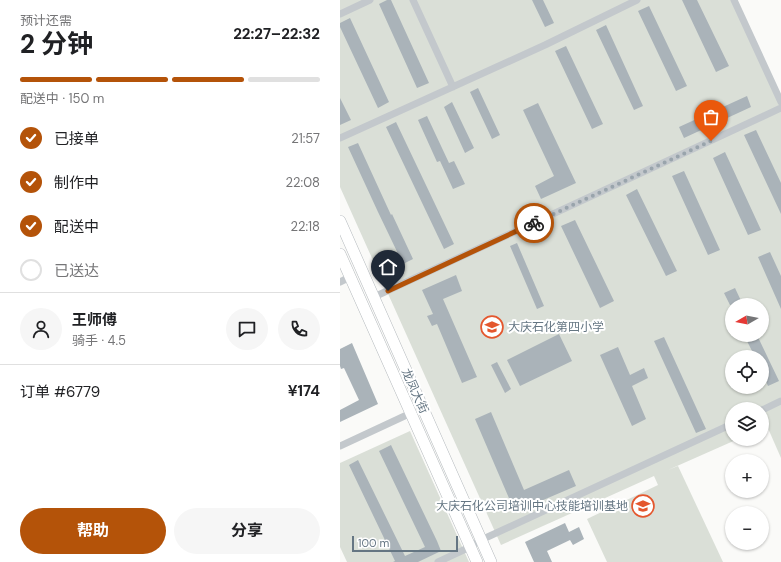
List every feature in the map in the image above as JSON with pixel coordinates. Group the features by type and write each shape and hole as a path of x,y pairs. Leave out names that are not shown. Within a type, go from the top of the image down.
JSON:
{"main road":[{"name":"龙凤大街","path":"340,221 491,562"},
{"name":"龙凤大街","path":"340,254 345,280 411,413 477,562"}],"street":[{"path":"340,14 370,0"},
{"path":"413,0 453,87"},
{"path":"340,138 545,45 637,0"},
{"path":"734,0 781,102"},
{"path":"374,297 781,108"},
{"path":"769,407 781,402"},
{"path":"340,446 411,413"},
{"path":"438,562 470,547 481,540 725,427"}],"shaded area":[{"path":"340,0 734,0 781,102 781,458 769,431 769,402 725,402 725,445 668,470 678,466 723,562 607,562 587,519 658,485 654,476 501,545 340,187"},
{"path":"410,431 469,562 347,562 340,547 340,463"}],"building":[{"path":"387,0 391,0 429,83 417,88 379,4"},
{"path":"532,0 543,0 554,23 545,27"},
{"path":"682,0 697,0 729,66 716,72"},
{"path":"649,6 687,86 676,91 638,11"},
{"path":"350,18 389,102 378,108 340,27 340,23"},
{"path":"606,25 643,106 634,110 596,30"},
{"path":"566,46 603,124 592,129 555,51"},
{"path":"478,88 500,135 492,139 470,92"},
{"path":"747,96 751,107 684,138 679,127"},
{"path":"340,98 351,120 340,125"},
{"path":"452,102 474,148 465,153 444,107"},
{"path":"538,103 576,183 541,199 535,186 554,176 523,110"},
{"path":"427,116 449,163 454,161 465,184 453,189 440,161 437,162 418,120"},
{"path":"396,122 454,244 444,249 386,127"},
{"path":"756,130 781,183 781,214 744,135"},
{"path":"358,143 413,259 403,264 348,147"},
{"path":"725,152 761,230 748,235 713,158"},
{"path":"684,171 720,250 708,255 672,176"},
{"path":"637,189 677,271 666,276 626,195"},
{"path":"575,220 614,301 600,308 561,226"},
{"path":"517,243 544,306 537,309 510,246"},
{"path":"770,252 781,276 781,309 758,257"},
{"path":"456,275 462,291 443,299 477,377 462,383 437,324 432,326 427,316 433,314 422,290"},
{"path":"735,288 740,298 726,298 724,293"},
{"path":"559,334 572,361 520,386 507,360"},
{"path":"664,337 706,429 696,433 654,341"},
{"path":"748,342 760,342 764,350 752,350"},
{"path":"352,343 378,404 340,422 340,410 359,400 344,368 341,369 340,366 340,349"},
{"path":"618,347 630,375 644,368 648,378 632,386 646,419 632,426 600,355"},
{"path":"769,360 779,381 769,386"},
{"path":"497,362 511,389 505,393 491,365"},
{"path":"491,412 524,490 569,470 576,486 515,512 475,419"},
{"path":"391,445 441,551 418,562 393,562 395,561 349,465 358,460 405,556 425,547 379,451"},
{"path":"565,523 569,532 579,527 584,539 573,545 570,540 547,551 552,562 534,562 525,542"}],"way so far":[{"path":"534,223 711,141"}],"place":[{"name":"大庆石化第四小学","path":"492,327"},
{"name":"大庆石化公司培训中心技能培训基地","path":"643,506"}],"route":[{"path":"388,291 534,223"}]}
